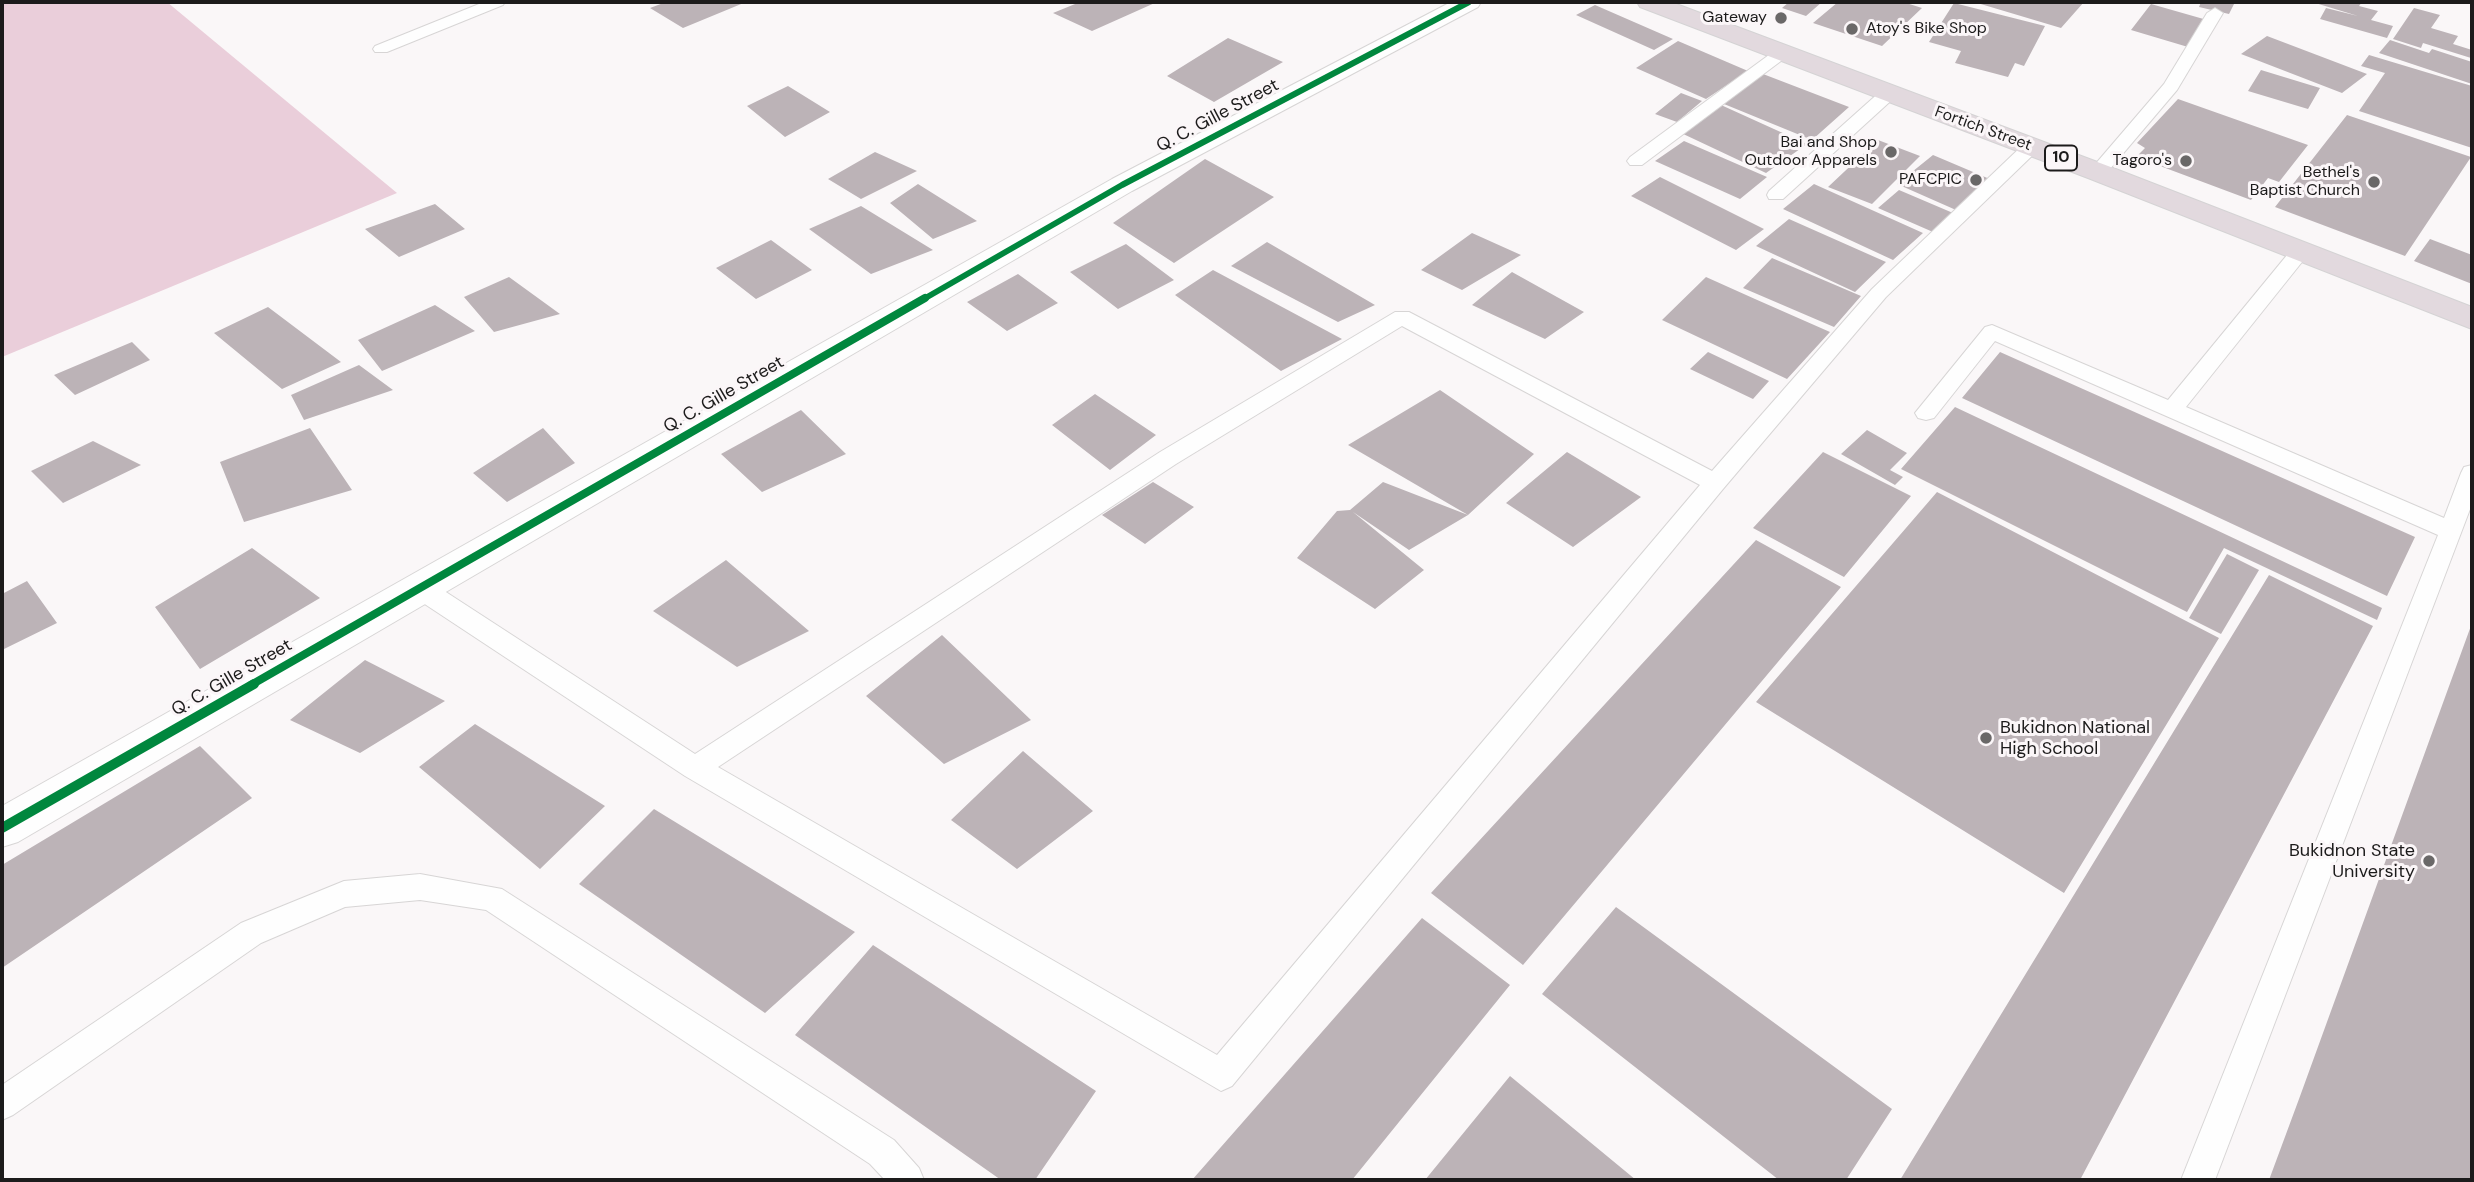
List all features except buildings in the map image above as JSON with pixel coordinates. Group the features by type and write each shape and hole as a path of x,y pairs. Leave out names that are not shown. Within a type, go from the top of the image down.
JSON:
{"highway":[{"name":"Fortich Street","path":"1649,2 2098,172 2472,319"}],"street":[{"name":"Q. C. Gille Street","path":"2,828 1122,185 1469,2"}],"lane":[{"path":"381,49 497,2"},
{"path":"2098,172 2171,86 2215,13"},
{"path":"1636,161 1783,52"},
{"path":"1776,195 1888,94"},
{"path":"420,588 695,768 1221,1075 1714,483 1879,293 2031,147"},
{"path":"2172,410 2299,253"},
{"path":"695,768 1168,458 1402,317 1714,483"},
{"path":"1926,413 1992,332 2451,531"},
{"path":"2198,1180 2472,473"},
{"path":"2,1104 251,933 344,894 420,887 492,898 882,1152 907,1180"}],"shaded area":[{"path":"2,2 167,2 397,193 2,357"}],"cycle path":[{"path":"2,828 1122,185 1469,2"}],"place":[{"name":"Gateway","path":"1781,18"},
{"name":"Atoy's Bike Shop","path":"1852,29"},
{"name":"Bai and Shop Outdoor Apparels","path":"1891,152"},
{"name":"Tagoro's","path":"2186,161"},
{"name":"PAFCPIC","path":"1976,180"},
{"name":"Bethel's Baptist Church","path":"2374,182"},
{"name":"Bukidnon National High School","path":"1986,738"},
{"name":"Bukidnon State University","path":"2429,861"}]}
